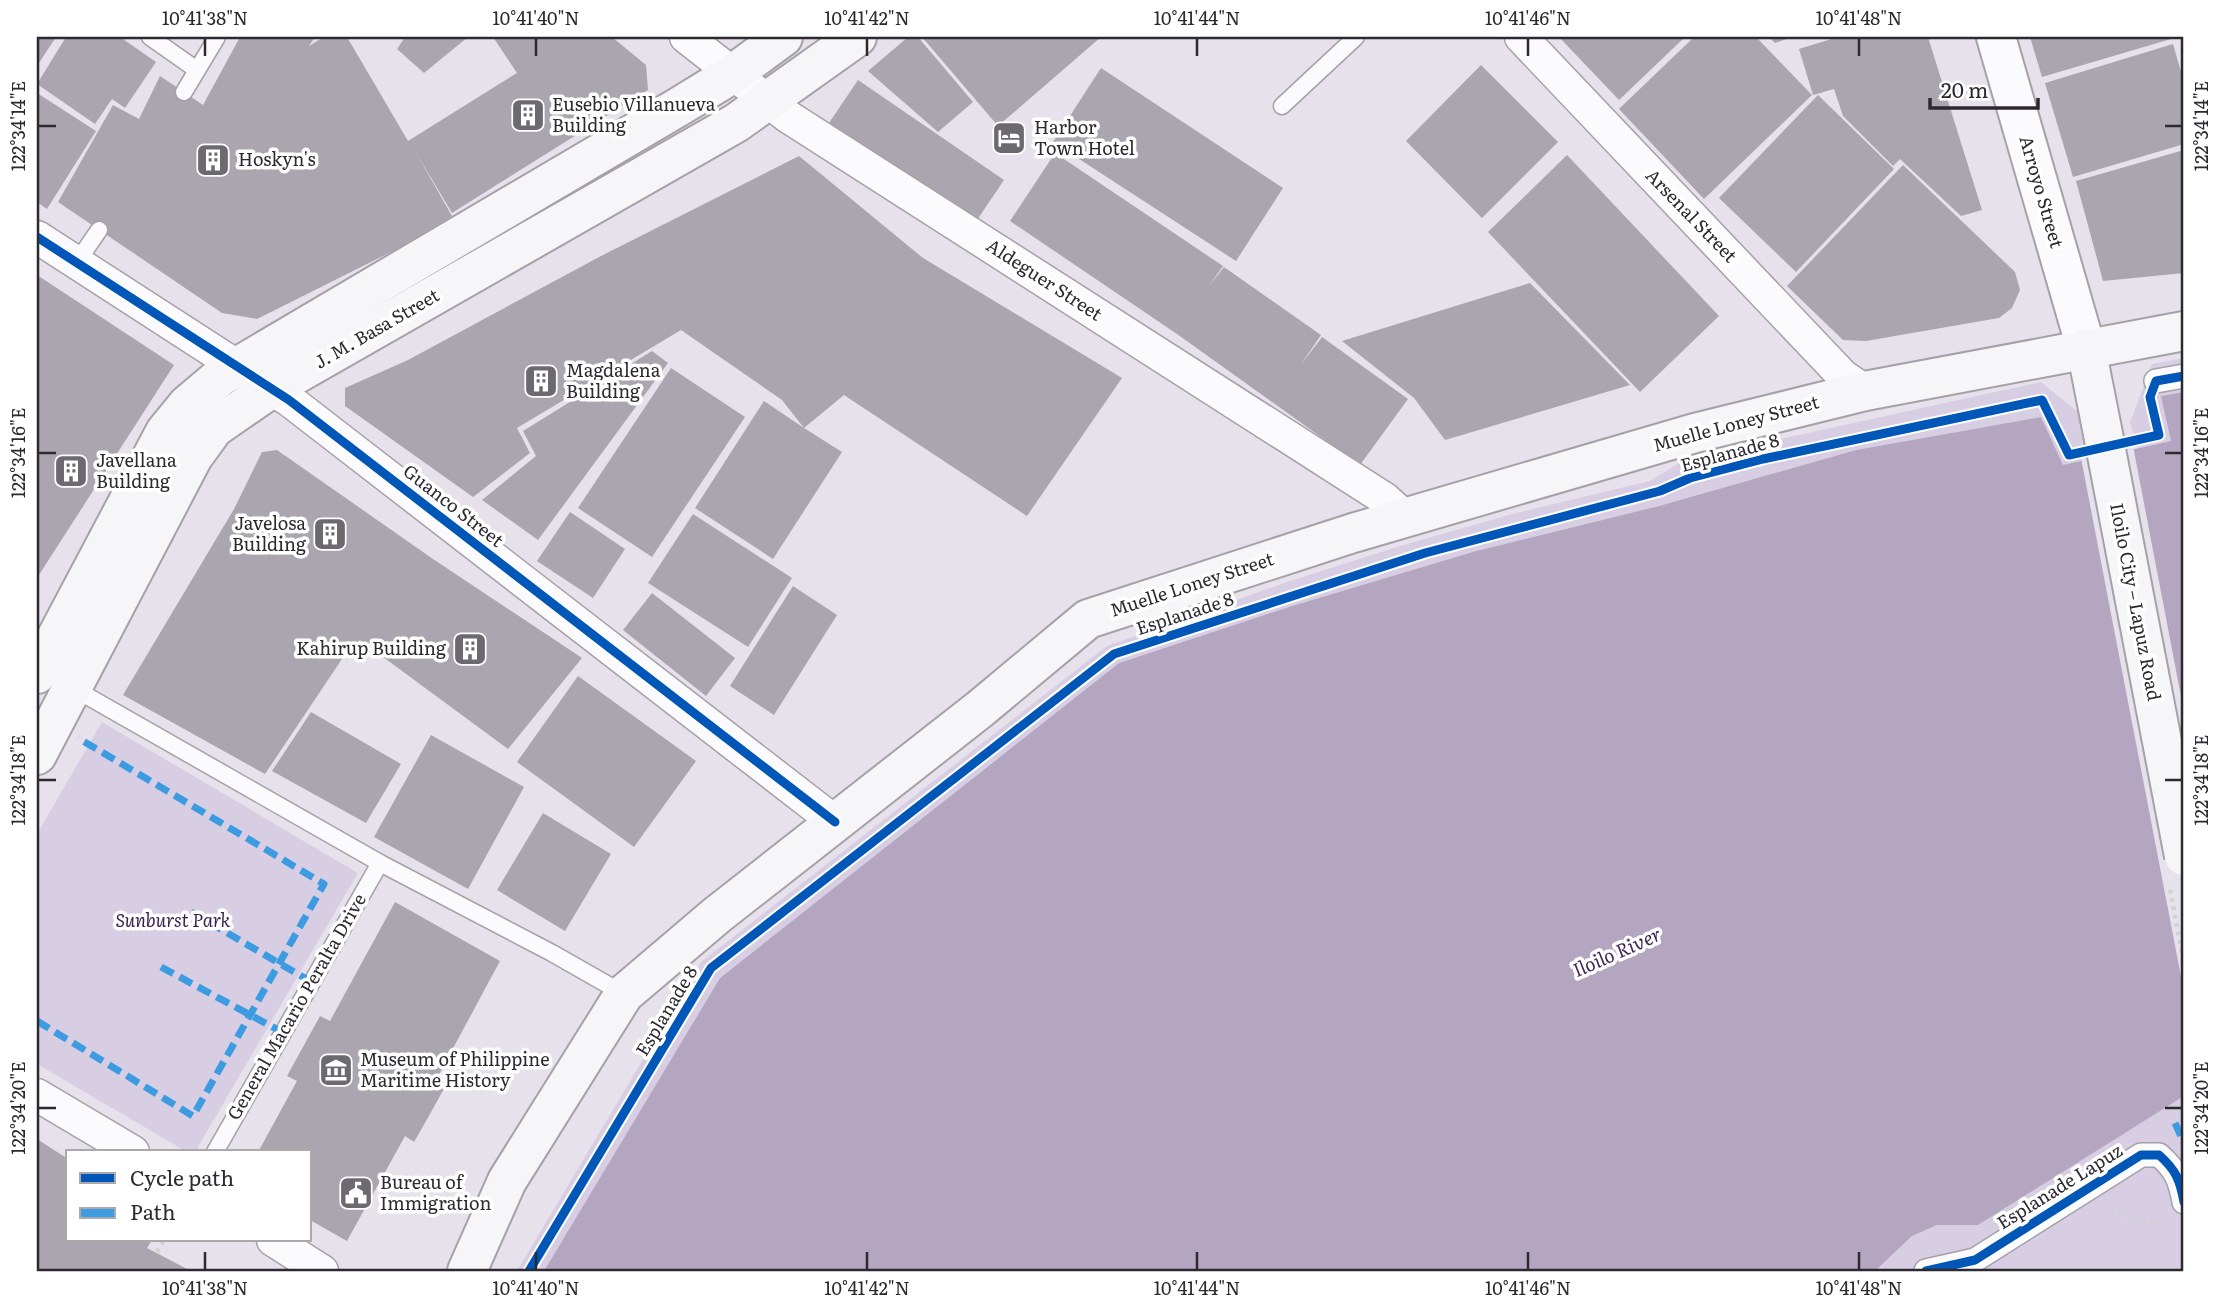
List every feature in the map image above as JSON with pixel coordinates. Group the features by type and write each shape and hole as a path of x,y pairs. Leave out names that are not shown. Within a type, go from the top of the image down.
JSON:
{"main road":[{"path":"37,674 165,432 187,405 237,367 734,73 783,37"},
{"name":"J. M. Basa Street","path":"37,755 193,457 214,428 272,388 768,103 857,37"},
{"name":"Muelle Loney Street","path":"467,1271 507,1181 624,994 835,822 980,709 1088,619 1406,518 1696,433 1865,391 2184,331"},
{"name":"Iloilo City – Lapuz Road","path":"2086,348 2118,438 2184,856"}],"street":[{"name":"Aldeguer Street","path":"686,37 768,103 1385,499 1406,518"},
{"name":"Arsenal Street","path":"1521,37 1843,376 1865,391"},
{"name":"Arroyo Street","path":"1996,37 2086,348"},
{"name":"Guanco Street","path":"37,237 272,388 835,822"},
{"path":"2153,389 2184,376"},
{"path":"37,1095 130,1150"},
{"name":"Esplanade Lapuz","path":"1926,1271 1975,1260 2141,1154 2159,1154 2171,1165 2181,1179 2184,1202"},
{"path":"276,1242 322,1271"}],"lane":[{"path":"150,37 197,70"},
{"path":"184,92 217,37"},
{"path":"1282,106 1356,37"},
{"path":"77,262 99,230"},
{"path":"73,688 380,863 624,994"},
{"name":"General Macario Peralta Drive","path":"216,1150 380,863"}],"path":[{"path":"2118,438 2159,436 2153,389"},
{"path":"1298,594 1387,565"},
{"path":"2175,1123 2184,1119"},
{"path":"2105,1210 2121,1211 2148,1222 2169,1220"},
{"path":"157,1252 163,1242"}],"green space":[{"path":"2184,358 2184,392 2161,396 2172,441 2138,448 2130,423 2152,364"},
{"path":"2041,382 2082,415 2086,460 2063,466 2041,417 1856,450 1659,506 1476,551 1292,606 1119,663 720,978 544,1271 517,1271 701,962 1107,646 1287,582 1400,546 1512,514 1650,481 1684,460"},
{"name":"Sunburst Park","path":"102,722 358,873 196,1150 184,1150 37,1064 37,834"},
{"path":"2182,1097 2184,1271 1875,1271 1912,1236 1937,1225 1978,1225"}],"water":[{"name":"Iloilo River","path":"2184,392 2184,1096 1978,1225 1937,1225 1912,1236 1875,1271 544,1271 720,978 1119,663 1292,606 1476,551 1659,506 1856,450 2041,417 2063,465 2171,441 2161,396"}],"pier":[{"path":"2133,446 2184,712 2184,992 2081,458"}],"building":[{"path":"37,37 56,37 37,66"},
{"path":"66,37 120,37 156,62 125,108 112,99 95,124 37,84"},
{"name":"Hoskyn's","path":"240,37 315,37 309,46 324,37 347,37 408,141 517,73 493,37 612,37 646,65 648,90 452,213 415,151 452,216 397,249 257,319 222,313 58,202 113,105 139,119 160,76 203,105"},
{"path":"405,37 468,37 424,73 397,49"},
{"path":"908,37 918,37 973,102 938,132 868,71"},
{"path":"922,37 1101,37 998,126"},
{"path":"1559,37 1685,37 1619,100"},
{"path":"1694,37 1756,37 1812,95 1704,199 1619,109"},
{"path":"1769,37 1792,37 1775,43"},
{"path":"1838,37 1928,37 1982,210 1961,216 1900,159 1893,166 1843,116 1834,89 1813,95 1799,49"},
{"path":"2030,37 2169,37 2171,39 2042,77"},
{"path":"2173,44 2184,82 2184,144 2073,177 2045,83"},
{"path":"1481,65 1558,142 1482,218 1406,141"},
{"path":"1101,68 1283,188 1236,261 1053,142"},
{"path":"858,80 1004,180 975,223 829,123"},
{"path":"37,93 96,131 47,209 37,202"},
{"path":"1818,95 1894,169 1796,272 1719,198"},
{"path":"2184,150 2184,273 2103,281 2076,181"},
{"path":"1055,153 1223,266 1209,286 1224,267 1321,335 1300,366 1322,337 1408,399 1360,465 1177,334 1010,221"},
{"path":"1567,155 1719,316 1640,392 1488,232"},
{"path":"799,156 923,258 1122,378 1027,516 844,395 804,428 782,400 681,330 517,428 530,453 473,497 345,406 345,388 408,360 601,256"},
{"path":"1903,165 2015,272 2020,290 2012,308 1999,318 1866,341 1843,340 1787,286"},
{"name":"Javellana Building","path":"37,275 174,365 37,578"},
{"path":"1530,283 1630,385 1445,440 1414,398 1342,341"},
{"path":"652,351 668,363 538,540 482,500 536,456 523,431"},
{"path":"671,368 745,417 652,557 578,508"},
{"path":"764,401 842,452 773,559 695,508"},
{"path":"277,450 433,559 582,658 508,749 360,640 348,650 265,774 123,695 234,509 262,452"},
{"path":"570,512 625,549 593,598 537,561"},
{"path":"693,514 792,578 748,647 648,583"},
{"path":"793,586 837,615 774,715 730,686"},
{"path":"652,593 735,658 706,696 623,630"},
{"path":"578,676 696,761 634,847 517,762"},
{"path":"311,712 401,764 366,823 272,771"},
{"path":"431,735 524,787 468,889 374,837"},
{"path":"543,813 611,854 565,931 497,890"},
{"path":"395,902 500,961 436,1080 446,1085 414,1142 405,1136 347,1241 312,1221 312,1150 259,1150 297,1081 287,1076 320,1016 330,1021"},
{"path":"37,1139 66,1158 66,1242 151,1242 147,1248 191,1271 37,1271"}],"marked path":[{"path":"37,1021 193,1116 324,884 78,738"},
{"path":"191,912 310,981"},
{"path":"161,967 282,1032"},
{"path":"2175,1123 2184,1143"}],"cycle path":[{"path":"37,237 289,400 835,822"},
{"name":"Esplanade 8","path":"529,1271 711,968 1114,654 1425,553 1660,491 1690,478 1763,459 2042,400 2069,455 2159,435 2150,397 2156,381 2184,376"},
{"path":"1926,1271 1975,1260 2141,1155 2159,1155 2170,1166 2179,1181 2184,1202"}],"place":[{"name":"Eusebio Villanueva Building","path":"528,115"},
{"name":"Harbor Town Hotel","path":"1009,138"},
{"name":"Hoskyn's","path":"213,160"},
{"name":"Magdalena Building","path":"541,381"},
{"name":"Javellana Building","path":"71,471"},
{"name":"Javelosa Building","path":"330,534"},
{"name":"Kahirup Building","path":"470,649"},
{"name":"Museum of Philippine Maritime History","path":"336,1070"},
{"name":"Bureau of Immigration","path":"356,1193"}]}
